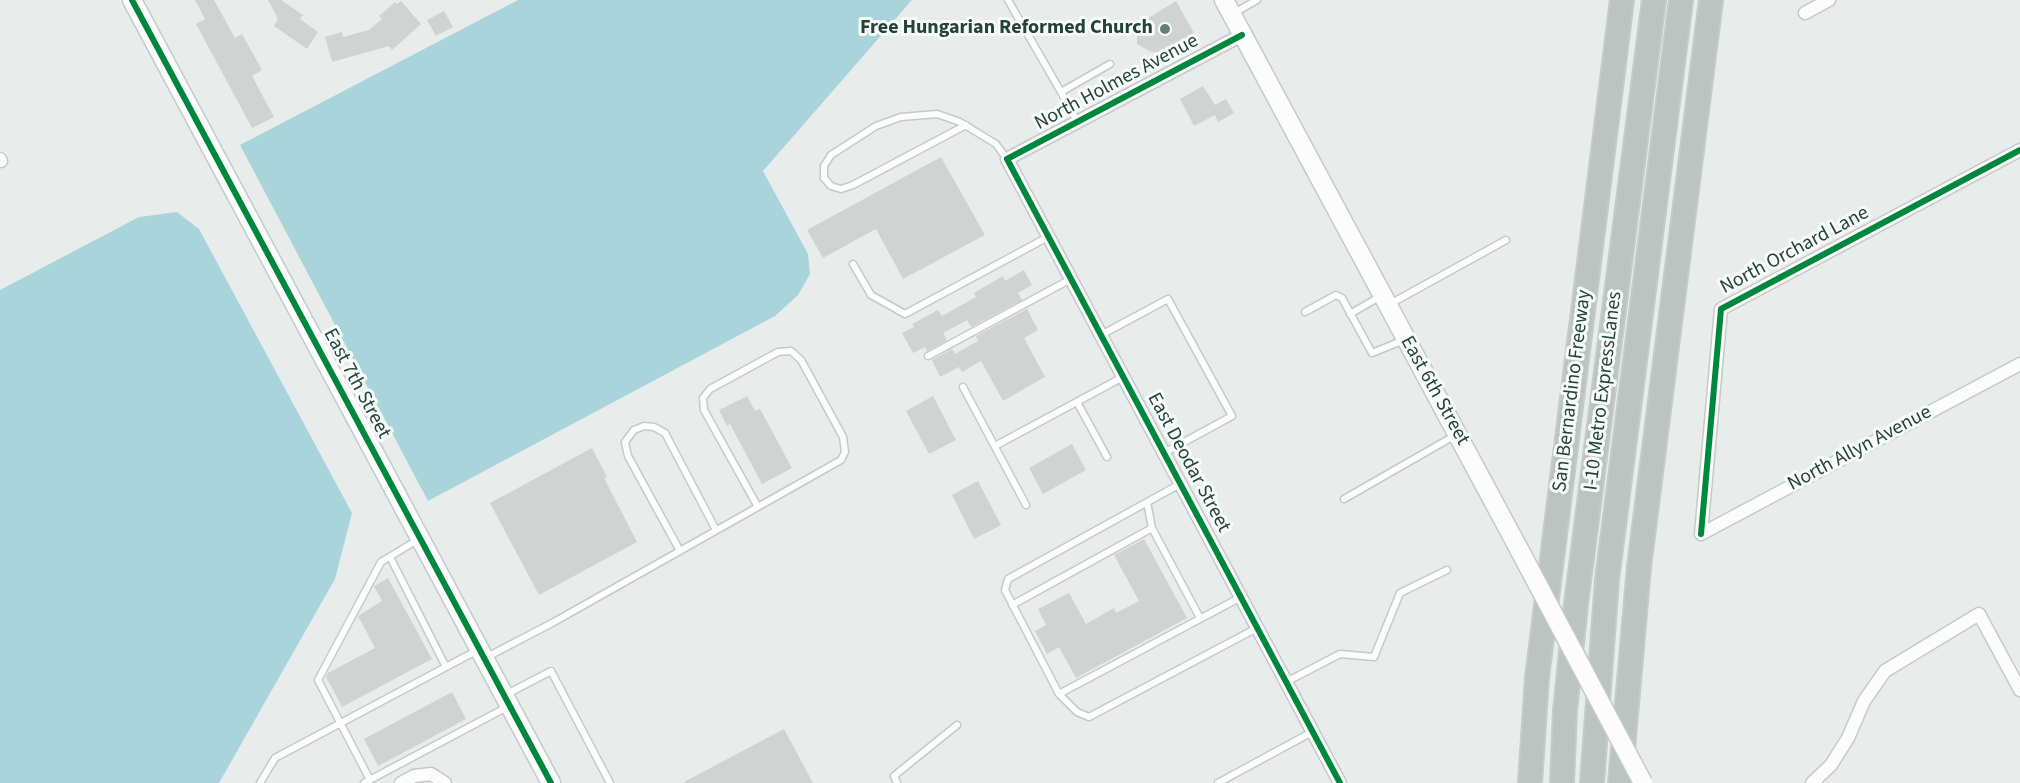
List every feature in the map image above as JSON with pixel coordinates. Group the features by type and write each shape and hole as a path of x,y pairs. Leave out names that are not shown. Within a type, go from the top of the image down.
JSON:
{"highway":[{"name":"San Bernardino Freeway","path":"1530,781 1538,678 1622,0"},
{"name":"I-10 Metro ExpressLanes","path":"1563,783 1565,711 1576,604 1654,0"},
{"name":"I-10 Metro ExpressLanes","path":"1592,783 1607,580 1681,0"},
{"path":"1695,138 1696,0"},
{"path":"1620,783 1639,567 1711,0"}],"street":[{"name":"East 7th Street","path":"132,0 551,783"},
{"path":"1805,13 1829,0"},
{"name":"East 6th Street","path":"1227,7 1643,783"},
{"name":"North Holmes Avenue","path":"1007,159 1242,35"},
{"name":"North Orchard Lane","path":"1701,534 1721,309 2020,150"},
{"name":"East Deodar Street","path":"1007,159 1340,783"},
{"name":"North Allyn Avenue","path":"1701,534 2020,364"},
{"path":"1812,783 1831,765 1848,738 1864,701 1885,671 1979,614 2020,690"},
{"path":"401,783 414,777 431,774 445,783"}],"lane":[{"path":"1008,0 1077,122"},
{"path":"1227,7 1257,0"},
{"path":"1060,92 1110,64"},
{"path":"966,125 853,185 841,189 831,186 824,178 824,166 831,155 876,126 901,117 937,114 966,125 996,144 1007,159"},
{"path":"854,264 871,295 904,314 1048,237"},
{"path":"1350,314 1384,301 1506,240"},
{"path":"928,356 1071,279"},
{"path":"1305,312 1336,295 1342,298 1372,353 1405,340"},
{"path":"1101,335 1168,298 1232,416 1163,453"},
{"path":"260,783 275,758 446,667 482,654 680,551 716,530 758,507 841,460 845,452 843,437 801,360 791,351 778,352 710,389 703,398 704,410 758,507"},
{"path":"995,446 1123,377"},
{"path":"963,387 1026,505"},
{"path":"1077,402 1107,457"},
{"path":"680,551 628,456 625,442 634,430 644,426 654,427 664,433 716,530"},
{"path":"1344,499 1457,434"},
{"path":"1180,484 1008,579 1005,590 1059,694 1077,712 1089,717 1257,628"},
{"path":"1147,502 1152,528 1200,618"},
{"path":"1012,605 1152,528"},
{"path":"420,539 381,562 318,680 341,723 367,781 507,701 550,671 610,783"},
{"path":"390,557 446,667"},
{"path":"1286,682 1340,654 1374,657 1400,593 1447,570"},
{"path":"1059,694 1241,597"},
{"path":"897,783 894,776 957,726"},
{"path":"1218,783 1313,732"}],"water":[{"path":"518,0 912,0 763,171 808,254 810,274 798,295 775,316 428,501 240,145"},
{"path":"177,212 199,229 352,513 335,579 219,783 0,783 0,290 139,217"}],"building":[{"path":"195,0 214,0 235,38 242,34 262,70 252,76 274,117 252,128 196,24 205,19"},
{"path":"268,0 281,0 303,15 300,19 318,32 307,49 274,26 278,19"},
{"path":"401,1 421,24 392,50 389,46 332,62 325,37 342,32 343,37 369,30 382,19 379,16 395,2 397,4"},
{"name":"Free Hungarian Reformed Church","path":"1176,1 1194,33 1161,52 1151,52 1137,44 1137,25"},
{"path":"444,11 453,27 436,36 427,20"},
{"path":"1203,86 1215,105 1226,99 1234,113 1218,122 1215,115 1194,126 1180,99"},
{"path":"941,157 985,235 903,279 876,229 823,258 807,230"},
{"path":"1024,270 1032,285 1018,293 1022,300 971,327 967,320 943,333 947,340 927,351 925,347 913,353 902,333 914,327 912,324 938,310 942,316 976,297 974,293 1003,276 1005,281"},
{"path":"1027,309 1038,330 1024,338 1045,377 1003,401 981,361 962,372 959,367 940,377 932,360 952,349 955,354 978,341 976,336"},
{"path":"747,396 755,411 760,409 792,468 762,484 730,424 727,426 719,410"},
{"path":"933,396 956,440 929,454 906,411"},
{"path":"1072,444 1086,470 1043,494 1029,468"},
{"path":"592,448 607,477 604,478 637,542 539,595 490,503"},
{"path":"978,481 1001,525 974,539 952,495"},
{"path":"1144,539 1187,618 1076,678 1059,647 1047,654 1035,631 1046,625 1038,609 1069,593 1086,624 1114,608 1116,613 1139,601 1114,555"},
{"path":"388,578 432,659 342,707 326,677 328,673 375,648 358,616 382,601 374,586"},
{"path":"452,692 466,719 378,766 364,739"},
{"path":"784,729 813,783 682,783"}],"cycle path":[{"path":"132,0 551,783"},
{"path":"1242,35 1007,159 1340,783"},
{"path":"1701,534 1721,309 2020,150"}],"place":[{"name":"Free Hungarian Reformed Church","path":"1165,29"}]}
